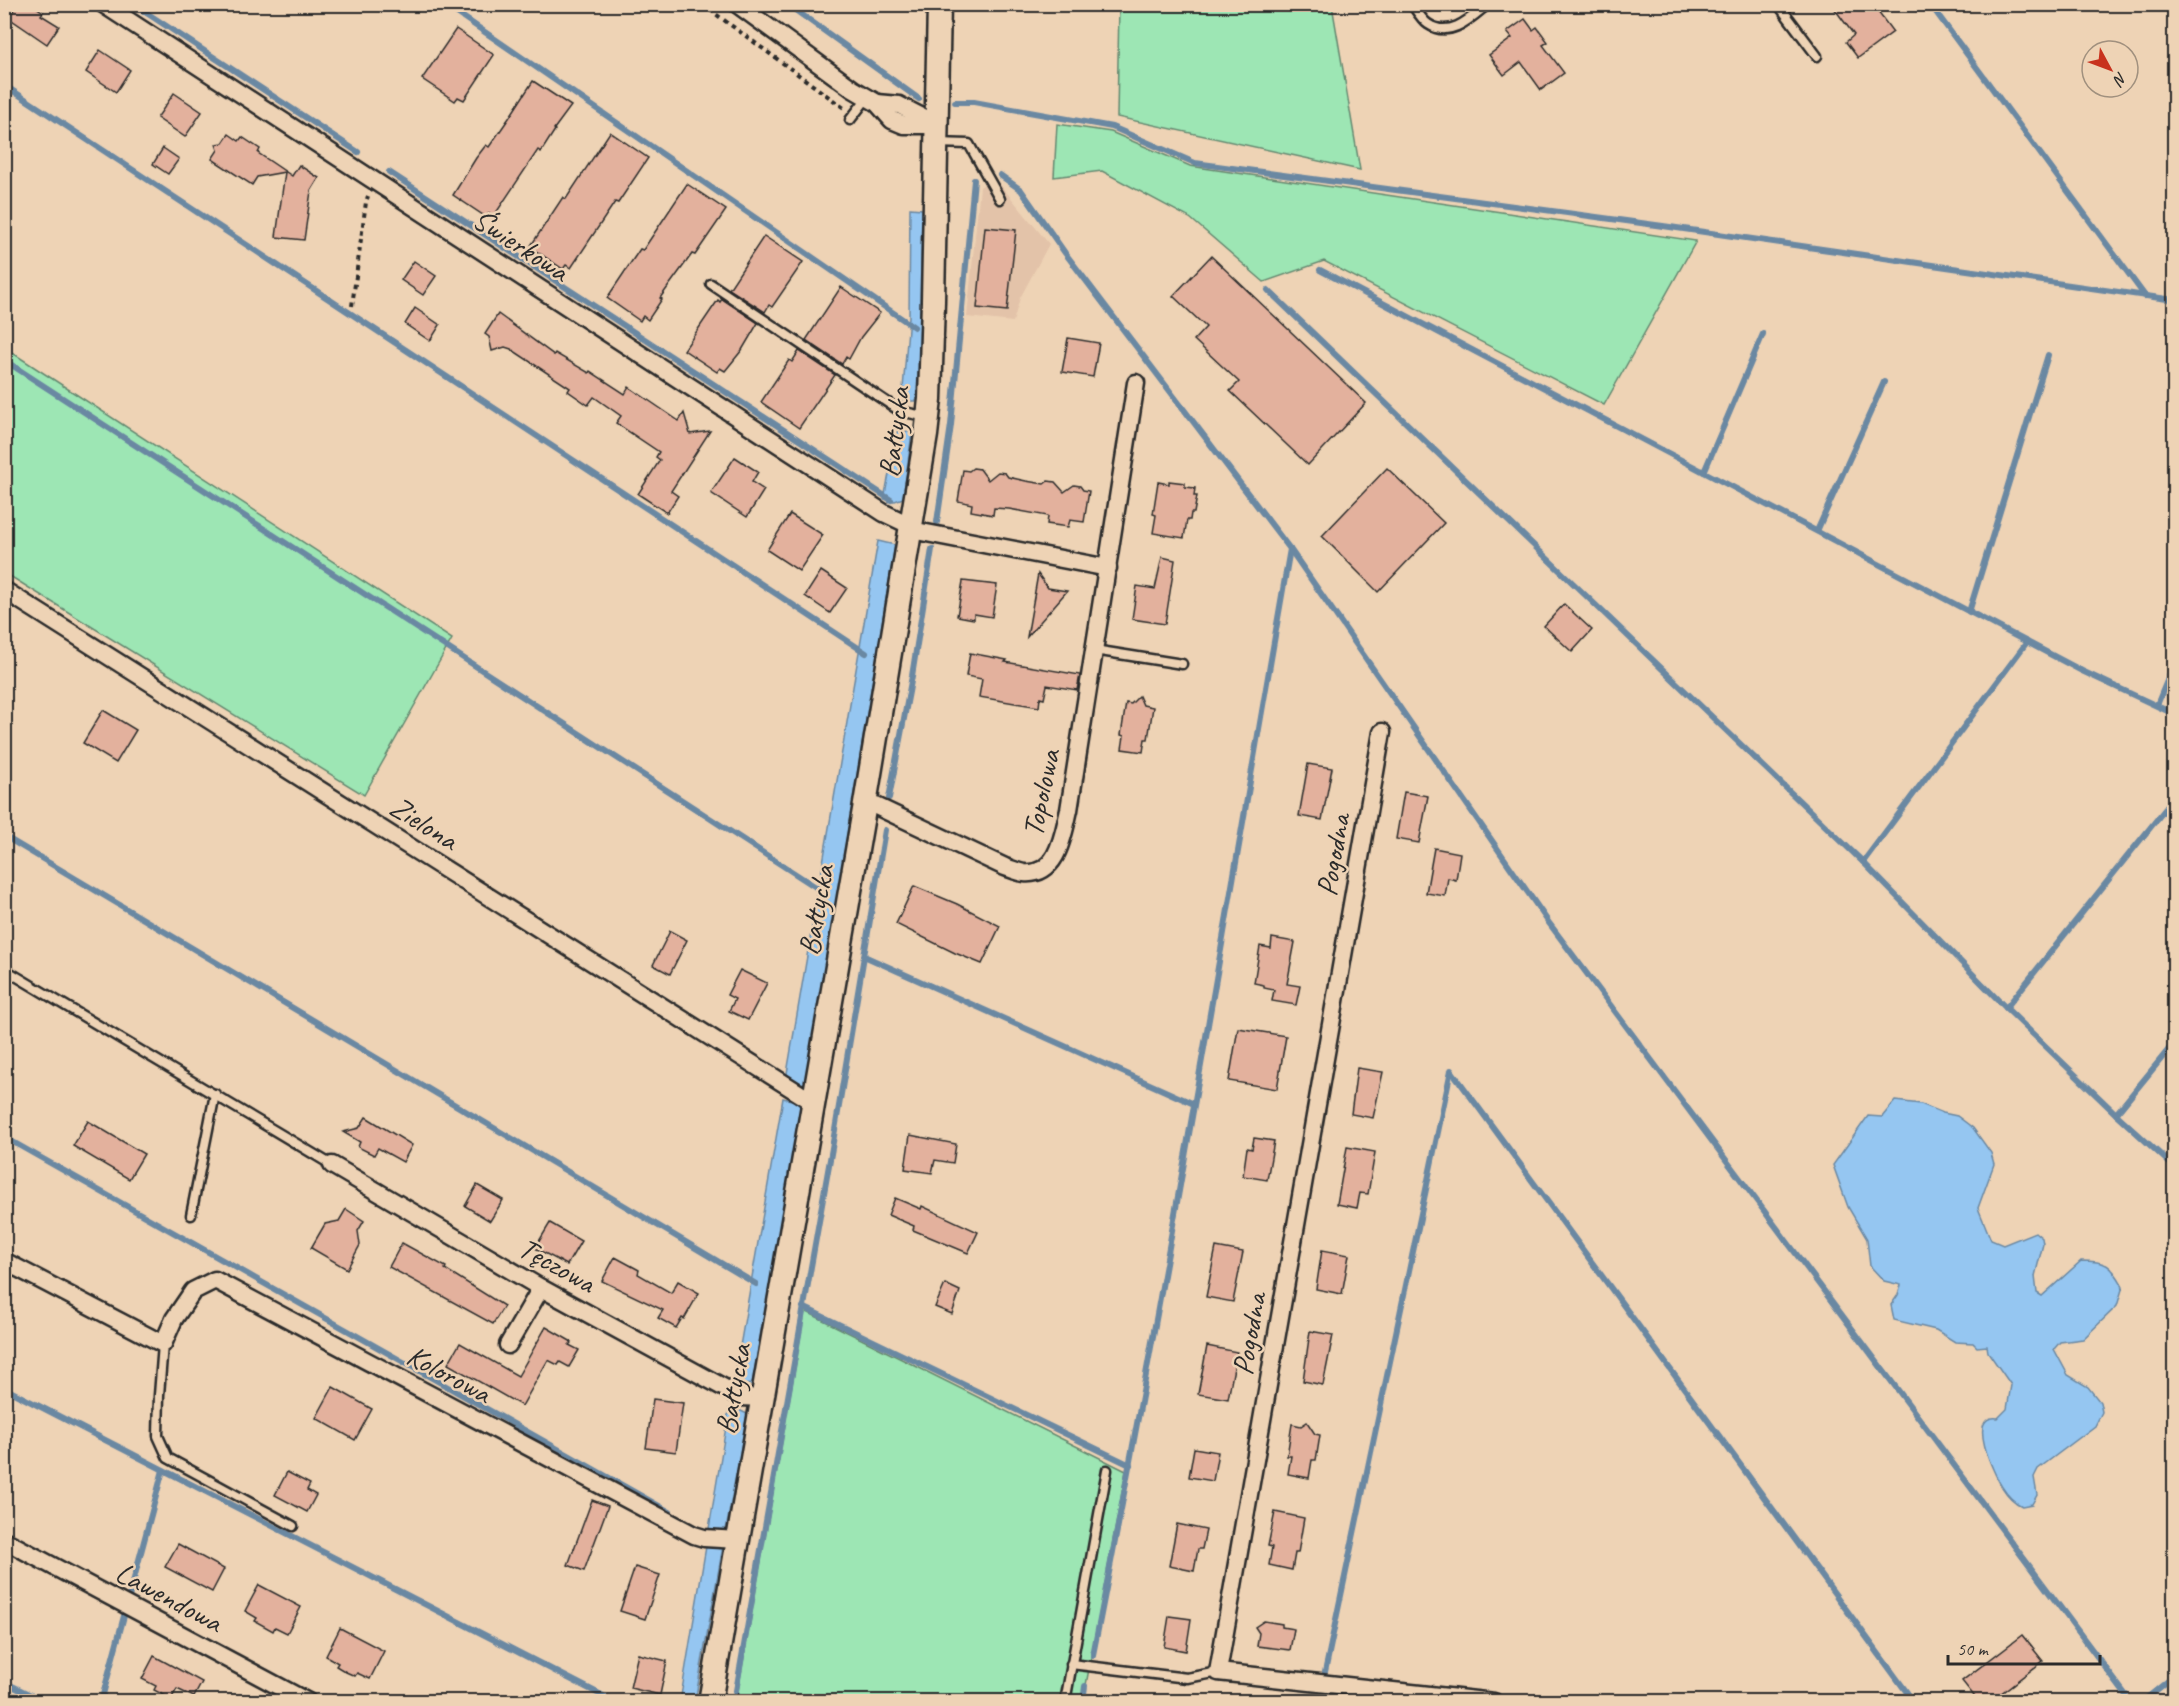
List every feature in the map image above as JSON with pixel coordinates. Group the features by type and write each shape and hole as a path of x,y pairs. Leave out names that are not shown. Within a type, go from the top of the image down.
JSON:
{"main road":[{"name":"Bałtycka","path":"710,1701 732,1540 761,1398 813,1102 912,527 928,417 933,301 939,4"}],"street":[{"name":"Świerkowa","path":"103,4 884,513 912,527"},
{"path":"737,4 872,100 899,105 936,134"},
{"name":"Topolowa","path":"865,804 876,806 1005,867 1025,873 1042,869 1054,859 1063,839 1069,810 1136,383"},
{"path":"912,527 1107,568"},
{"name":"Zielona","path":"4,590 813,1102"},
{"name":"Pogodna","path":"1218,1672 1382,732"},
{"name":"Tęczowa","path":"332,1165 541,1288 741,1397 761,1398"},
{"path":"4,1260 163,1344"},
{"name":"Kolorowa","path":"163,1344 174,1319 192,1291 214,1280 694,1535 732,1540"},
{"path":"508,1345 541,1288"},
{"name":"Lawendowa","path":"4,1540 308,1701"},
{"path":"1218,1672 1494,1701"}],"lane":[{"path":"1412,4 1427,23 1444,30 1465,23 1488,4"},
{"path":"1778,4 1817,56"},
{"path":"852,118 872,100"},
{"path":"936,134 969,144 1000,199"},
{"path":"711,285 900,411 928,417"},
{"path":"1095,650 1182,664"},
{"path":"4,969 332,1165"},
{"path":"191,1215 215,1094"},
{"name":"Kolorowa","path":"163,1344 158,1436 168,1458 293,1526"},
{"path":"1065,1701 1107,1470"},
{"path":"1071,1664 1187,1678 1218,1672"}],"path":[{"path":"702,4 852,118"},
{"path":"352,306 366,202 374,182"}],"shaded area":[{"path":"994,177 1049,244 1020,298 1013,322 967,317 980,187"}],"green space":[{"path":"1119,5 1332,5 1360,170 1117,117"},
{"path":"1057,124 1111,132 1190,166 1696,241 1604,405 1324,261 1264,282 1190,218 1102,171 1054,177"},
{"path":"5,348 452,639 364,795 5,573"},
{"path":"805,1311 1126,1471 1083,1701 736,1702"}],"water":[{"path":"910,208 922,209 919,364 916,401 902,401 909,317"},
{"path":"898,429 912,433 903,498 895,501 884,499"},
{"path":"878,541 895,545 806,1083 797,1084 786,1079"},
{"path":"783,1098 796,1101 801,1108 752,1384 744,1385 734,1381"},
{"path":"1895,1101 1921,1104 1957,1116 1973,1128 1991,1153 1994,1164 1978,1208 1991,1240 2003,1245 2035,1232 2042,1238 2043,1244 2035,1276 2037,1293 2042,1296 2081,1261 2107,1265 2123,1286 2117,1306 2083,1339 2060,1342 2054,1349 2068,1375 2088,1387 2100,1402 2102,1412 2095,1426 2038,1469 2034,1477 2037,1495 2032,1504 2022,1506 2008,1495 1993,1470 1985,1446 1984,1425 1988,1419 1998,1418 2007,1409 2011,1385 1988,1352 1987,1346 1977,1347 1973,1343 1955,1342 1936,1330 1894,1320 1891,1305 1901,1285 1884,1281 1870,1266 1867,1239 1848,1207 1833,1165 1868,1116 1882,1117"},
{"path":"729,1409 747,1414 695,1701 680,1702"}],"building":[{"path":"17,4 32,4 43,12 41,15 59,26 47,44 9,18"},
{"path":"1831,4 1872,4 1893,32 1858,58 1846,42 1854,35"},
{"path":"1525,19 1533,30 1537,27 1548,42 1543,45 1564,73 1541,90 1521,62 1504,75 1489,55 1512,38 1507,32"},
{"path":"456,29 494,55 464,100 458,97 455,101 422,79"},
{"path":"100,50 130,70 116,92 86,72"},
{"path":"533,81 571,106 541,152 538,150 494,216 489,213 486,217 453,195 476,158 486,145 489,147"},
{"path":"174,93 202,112 185,137 157,118"},
{"path":"610,132 648,158 618,203 615,202 571,268 566,265 563,269 530,247 563,197 566,199"},
{"path":"229,134 239,141 242,137 260,149 258,153 292,176 299,165 319,178 311,191 304,240 276,237 285,172 257,177 252,185 212,159 218,150 216,144 223,143"},
{"path":"163,148 179,159 168,174 153,164"},
{"path":"687,184 726,210 695,255 692,254 660,298 662,299 648,320 643,316 640,321 607,298 640,249 643,250"},
{"path":"985,227 1016,230 1007,311 977,308"},
{"path":"764,236 803,262 772,307 769,305 765,312 729,289"},
{"path":"1211,256 1366,403 1308,465 1230,391 1239,382 1194,340 1206,327 1173,296"},
{"path":"414,261 436,276 423,295 401,280"},
{"path":"841,287 880,313 861,337 849,359 846,357 842,364 806,340"},
{"path":"722,299 758,323 742,350 725,371 720,368 717,372 684,350 718,300 720,302"},
{"path":"415,308 440,325 430,341 405,324"},
{"path":"498,314 554,355 555,353 589,373 590,371 625,394 629,387 679,421 684,413 690,434 710,431 671,491 678,496 667,513 638,494 660,460 656,457 659,452 616,423 621,416 594,397 588,405 568,391 570,388 511,349 505,347 492,351 489,337 485,334"},
{"path":"1068,338 1099,343 1093,377 1062,372"},
{"path":"799,351 835,375 799,428 761,402 789,360 792,362"},
{"path":"735,457 758,472 752,482 764,490 747,517 711,493"},
{"path":"973,468 980,469 988,480 998,472 1026,481 1044,484 1048,481 1055,482 1064,492 1074,485 1080,486 1083,490 1089,491 1084,522 1070,520 1068,527 1047,524 1048,516 1009,509 994,508 993,515 971,511 972,504 958,501 963,470 969,471"},
{"path":"1387,468 1444,523 1378,592 1322,536"},
{"path":"1169,481 1185,483 1185,487 1195,488 1194,496 1197,496 1194,513 1191,513 1190,520 1187,520 1184,538 1153,533 1156,515 1153,514 1158,482 1169,484"},
{"path":"790,514 823,535 799,571 767,550"},
{"path":"1162,557 1175,560 1165,624 1132,619 1137,586 1155,589"},
{"path":"821,571 847,588 830,613 805,596"},
{"path":"1038,574 1048,588 1067,591 1027,637"},
{"path":"963,581 997,585 992,617 974,614 974,619 957,616"},
{"path":"1564,604 1592,630 1572,652 1544,626"},
{"path":"970,653 1007,660 1005,662 1080,675 1077,690 1047,685 1044,699 1040,698 1039,707 979,697 982,679 966,676"},
{"path":"1139,696 1143,705 1153,707 1148,739 1145,739 1143,752 1122,749 1124,736 1121,735 1126,703 1131,704"},
{"path":"103,710 136,730 116,763 83,743"},
{"path":"1308,764 1332,768 1322,820 1299,816"},
{"path":"1404,792 1428,796 1419,843 1396,839"},
{"path":"1434,848 1460,853 1456,880 1448,878 1445,896 1426,893"},
{"path":"914,886 957,904 1000,926 982,964 896,924"},
{"path":"670,931 687,940 670,974 653,965"},
{"path":"1272,938 1295,942 1287,984 1300,986 1296,1005 1272,1001 1274,990 1254,983 1260,946 1271,948"},
{"path":"740,970 767,983 748,1020 729,1011 735,999 727,995"},
{"path":"1238,1028 1286,1036 1277,1089 1229,1081"},
{"path":"1357,1068 1383,1072 1373,1118 1351,1114"},
{"path":"366,1117 412,1145 403,1162 378,1148 374,1155 358,1147 360,1142 343,1132 359,1128"},
{"path":"88,1121 144,1154 129,1179 73,1146"},
{"path":"910,1135 956,1144 953,1163 935,1160 932,1173 905,1169"},
{"path":"1254,1138 1274,1141 1267,1180 1243,1176 1247,1148 1252,1149"},
{"path":"1347,1147 1375,1152 1368,1194 1360,1193 1357,1208 1337,1204"},
{"path":"477,1185 503,1200 490,1221 465,1206"},
{"path":"895,1198 921,1209 922,1206 978,1232 968,1253 913,1230 914,1226 888,1215"},
{"path":"346,1209 364,1221 358,1231 360,1245 347,1269 311,1248 325,1224 339,1221"},
{"path":"550,1223 581,1241 567,1265 535,1248"},
{"path":"402,1243 446,1267 445,1269 504,1306 493,1324 389,1267"},
{"path":"1216,1247 1243,1252 1233,1302 1206,1297"},
{"path":"1322,1250 1349,1255 1342,1294 1316,1289"},
{"path":"615,1257 639,1270 638,1274 671,1293 678,1281 699,1293 676,1328 658,1318 663,1310 602,1281"},
{"path":"945,1284 960,1291 952,1314 935,1307"},
{"path":"546,1327 572,1342 569,1345 579,1350 569,1367 560,1362 558,1365 548,1360 522,1406 448,1364 460,1343 518,1376"},
{"path":"1310,1331 1333,1335 1323,1385 1303,1381"},
{"path":"1207,1346 1237,1352 1228,1399 1198,1394"},
{"path":"333,1387 372,1409 355,1440 316,1418"},
{"path":"653,1399 683,1403 676,1452 646,1448"},
{"path":"1307,1422 1315,1434 1320,1435 1316,1460 1312,1460 1309,1478 1288,1474 1291,1456 1287,1456 1292,1424 1301,1426"},
{"path":"1194,1448 1218,1452 1213,1481 1189,1477"},
{"path":"287,1472 310,1484 307,1490 316,1495 307,1512 275,1495"},
{"path":"592,1500 608,1506 584,1571 568,1565"},
{"path":"1275,1512 1304,1518 1298,1553 1295,1553 1292,1570 1269,1565 1272,1547 1268,1546"},
{"path":"1177,1524 1206,1530 1202,1549 1198,1549 1194,1571 1169,1566"},
{"path":"178,1544 224,1569 212,1592 165,1567"},
{"path":"635,1567 660,1575 645,1619 620,1611"},
{"path":"259,1585 301,1607 287,1633 275,1627 273,1631 255,1621 257,1618 245,1611"},
{"path":"1169,1616 1191,1619 1186,1651 1164,1647"},
{"path":"1264,1621 1294,1629 1290,1650 1257,1646 1259,1633 1255,1627"},
{"path":"340,1628 384,1651 370,1679 357,1673 355,1676 346,1672 336,1666 338,1663 326,1656"},
{"path":"2022,1635 2043,1661 1991,1701 1978,1701 1962,1681"},
{"path":"638,1654 667,1661 660,1695 630,1688"},
{"path":"154,1656 202,1682 194,1697 177,1689 171,1699 154,1690 156,1686 142,1679"}],"waterway":[{"path":"133,4 358,152"},
{"path":"444,4 914,327"},
{"path":"787,4 919,99"},
{"path":"1930,4 2145,296"},
{"path":"4,85 866,653"},
{"path":"955,102 974,102 1112,127 1195,163 1663,226 2174,300"},
{"path":"389,172 891,500"},
{"path":"1000,175 1021,190 1065,253 1290,549 1549,923 2131,1702"},
{"path":"937,522 951,425 974,180"},
{"path":"1320,270 2027,642"},
{"path":"1268,290 1863,862 2006,1008 2174,1167"},
{"path":"1704,472 1763,334"},
{"path":"1969,612 2048,355"},
{"path":"4,360 825,893"},
{"path":"1817,531 1884,382"},
{"path":"889,798 912,676 932,549"},
{"path":"1093,1655 1170,1241 1290,549"},
{"path":"1863,862 2027,642 2082,671 2174,714"},
{"path":"2157,705 2174,664"},
{"path":"2006,1008 2174,798"},
{"path":"734,1702 832,1148 885,830"},
{"path":"4,836 756,1284"},
{"path":"864,956 1194,1104"},
{"path":"2116,1114 2174,1043"},
{"path":"1325,1672 1451,1070 1914,1702"},
{"path":"4,1137 670,1512"},
{"path":"803,1307 1130,1465"},
{"path":"4,1388 615,1702"},
{"path":"101,1702 163,1470"},
{"path":"2142,1702 2174,1676"},
{"path":"4,1682 45,1702"},
{"path":"1083,1702 1085,1686"}]}
